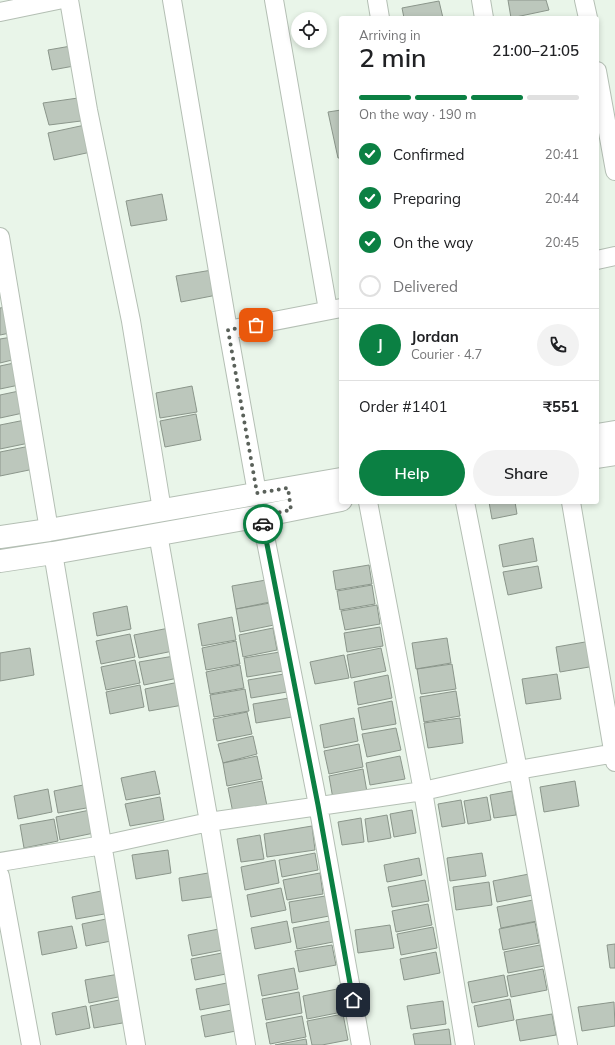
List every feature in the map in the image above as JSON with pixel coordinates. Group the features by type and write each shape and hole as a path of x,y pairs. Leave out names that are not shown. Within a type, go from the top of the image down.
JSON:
{"street":[{"path":"0,12 58,0"},
{"path":"69,0 88,110 130,320 162,510"},
{"path":"172,0 257,493"},
{"path":"228,330 335,309 274,0"},
{"path":"377,0 380,16"},
{"path":"481,0 484,16"},
{"path":"584,0 588,16"},
{"path":"599,82 615,171"},
{"path":"0,237 49,530"},
{"path":"599,260 615,256"},
{"path":"599,435 615,432"},
{"path":"599,457 615,454"},
{"path":"0,537 49,530 339,479"},
{"path":"288,488 291,510"},
{"path":"0,561 261,516 339,500"},
{"path":"368,504 423,791 465,1045"},
{"path":"465,504 518,770 568,1045"},
{"path":"0,862 103,845 210,822 318,805 423,791 518,770 614,756 570,504"},
{"path":"261,516 318,805 361,1045"},
{"path":"158,534 210,822 246,1045"},
{"path":"53,553 136,1045"},
{"path":"0,876 31,1045"}],"building":[{"path":"508,0 546,0 549,10 520,16 511,16"},
{"path":"439,1 443,16 404,16 402,8"},
{"path":"71,46 74,66 52,70 48,50"},
{"path":"78,98 81,121 49,125 43,103"},
{"path":"339,110 339,158 338,158 328,112"},
{"path":"599,124 604,138 599,139"},
{"path":"85,125 91,152 54,160 48,133"},
{"path":"162,194 167,220 131,226 126,201"},
{"path":"212,270 217,295 181,302 176,276"},
{"path":"6,307 10,333 0,335 0,308"},
{"path":"12,337 16,359 0,363 0,339"},
{"path":"14,363 19,385 0,389 0,366"},
{"path":"192,386 197,412 160,418 156,393"},
{"path":"19,391 23,413 0,418 0,395"},
{"path":"196,414 201,440 165,447 160,421"},
{"path":"25,420 29,443 0,449 0,425"},
{"path":"30,446 34,469 0,476 0,452"},
{"path":"489,504 515,504 517,514 492,519"},
{"path":"533,538 537,561 503,567 499,545"},
{"path":"369,565 372,584 336,590 333,571"},
{"path":"538,566 542,588 508,595 503,572"},
{"path":"266,580 270,602 236,609 232,586"},
{"path":"372,585 375,604 340,610 337,591"},
{"path":"270,603 274,625 240,632 236,609"},
{"path":"377,605 380,624 345,630 341,611"},
{"path":"127,606 131,629 97,636 93,613"},
{"path":"232,617 236,640 202,646 198,624"},
{"path":"380,627 383,646 347,652 344,633"},
{"path":"169,628 173,651 139,658 134,635"},
{"path":"273,628 277,650 243,657 239,635"},
{"path":"130,634 135,657 101,664 96,641"},
{"path":"447,638 451,663 416,669 412,643"},
{"path":"236,641 240,664 206,670 202,648"},
{"path":"591,641 595,666 560,672 556,647"},
{"path":"30,648 34,675 0,681 0,653"},
{"path":"381,648 386,671 351,678 347,655"},
{"path":"280,652 283,671 247,677 244,658"},
{"path":"344,655 349,678 315,684 310,662"},
{"path":"174,656 178,678 144,685 139,662"},
{"path":"135,660 140,683 106,690 101,667"},
{"path":"452,664 456,689 421,694 417,669"},
{"path":"240,665 244,688 210,694 206,672"},
{"path":"284,674 287,692 251,698 248,680"},
{"path":"557,674 561,699 526,704 522,679"},
{"path":"388,675 392,698 358,705 354,682"},
{"path":"179,682 183,705 149,711 145,689"},
{"path":"140,685 144,707 110,714 106,692"},
{"path":"245,689 249,711 214,717 210,695"},
{"path":"456,691 460,716 424,722 420,697"},
{"path":"289,698 292,717 256,723 253,704"},
{"path":"392,701 396,724 362,730 358,708"},
{"path":"247,712 252,734 217,741 213,719"},
{"path":"354,718 358,741 324,748 320,725"},
{"path":"460,718 463,743 428,748 424,723"},
{"path":"396,728 401,750 367,757 362,734"},
{"path":"253,736 257,754 223,763 218,744"},
{"path":"359,744 363,767 329,774 324,751"},
{"path":"257,756 262,779 227,786 223,763"},
{"path":"400,756 405,779 370,785 366,763"},
{"path":"363,769 367,792 333,799 329,776"},
{"path":"155,771 160,794 126,800 121,778"},
{"path":"262,781 267,806 233,813 228,788"},
{"path":"575,781 579,806 544,812 540,787"},
{"path":"88,784 92,807 58,813 54,791"},
{"path":"48,789 52,812 18,819 14,796"},
{"path":"512,791 516,815 494,818 490,795"},
{"path":"160,797 164,820 130,826 125,804"},
{"path":"487,797 491,820 468,824 464,801"},
{"path":"461,800 465,823 442,827 438,804"},
{"path":"90,810 94,833 60,840 56,817"},
{"path":"412,810 416,833 394,837 390,814"},
{"path":"387,815 391,838 368,842 365,819"},
{"path":"361,818 364,842 342,845 338,822"},
{"path":"54,819 58,841 24,848 20,825"},
{"path":"312,826 315,850 267,857 264,834"},
{"path":"260,835 264,859 241,862 237,839"},
{"path":"168,850 171,873 136,879 132,855"},
{"path":"315,853 318,870 282,877 279,860"},
{"path":"482,853 486,876 450,881 447,858"},
{"path":"419,858 422,875 387,882 384,865"},
{"path":"275,860 279,883 245,890 241,867"},
{"path":"214,872 218,896 182,901 179,878"},
{"path":"320,873 323,894 287,900 283,880"},
{"path":"529,874 533,895 497,902 493,881"},
{"path":"425,880 429,901 392,907 388,887"},
{"path":"489,882 492,905 456,910 453,887"},
{"path":"281,888 286,910 251,917 247,895"},
{"path":"106,890 110,913 76,919 72,897"},
{"path":"325,896 329,916 292,923 289,902"},
{"path":"533,900 537,921 501,928 497,907"},
{"path":"428,904 432,925 396,932 392,911"},
{"path":"111,918 116,940 86,946 82,924"},
{"path":"287,921 291,942 255,949 251,928"},
{"path":"330,921 333,942 297,949 293,928"},
{"path":"535,922 539,943 503,950 499,929"},
{"path":"390,925 394,948 358,953 355,930"},
{"path":"72,926 77,948 42,955 38,932"},
{"path":"433,927 437,948 401,955 397,934"},
{"path":"224,928 228,949 192,956 188,935"},
{"path":"615,944 615,968 610,968 607,945"},
{"path":"332,945 336,965 299,972 295,951"},
{"path":"540,945 544,966 508,973 504,952"},
{"path":"227,952 231,973 195,980 191,959"},
{"path":"436,952 440,973 404,980 400,959"},
{"path":"294,968 298,989 262,996 258,975"},
{"path":"543,969 547,990 511,997 507,976"},
{"path":"119,974 123,996 89,1003 85,980"},
{"path":"504,975 508,996 472,1003 468,982"},
{"path":"232,982 236,1003 200,1010 196,989"},
{"path":"337,989 342,1012 307,1019 303,996"},
{"path":"299,992 302,1013 266,1020 262,999"},
{"path":"124,999 128,1022 94,1028 90,1006"},
{"path":"510,999 514,1020 478,1027 474,1006"},
{"path":"443,1001 446,1024 411,1029 407,1006"},
{"path":"614,1002 615,1026 582,1031 578,1007"},
{"path":"86,1006 90,1028 56,1035 52,1013"},
{"path":"237,1009 241,1030 205,1037 201,1016"},
{"path":"343,1014 348,1040 322,1045 312,1045 307,1021"},
{"path":"552,1014 556,1035 520,1041 516,1020"},
{"path":"302,1016 306,1037 270,1044 266,1023"},
{"path":"449,1029 451,1045 415,1045 413,1034"},
{"path":"306,1039 307,1045 275,1045"}],"way so far":[{"path":"256,325 228,330 257,493 288,488 291,510 261,516 263,524"}],"route":[{"path":"263,524 318,805 353,1000"}]}
